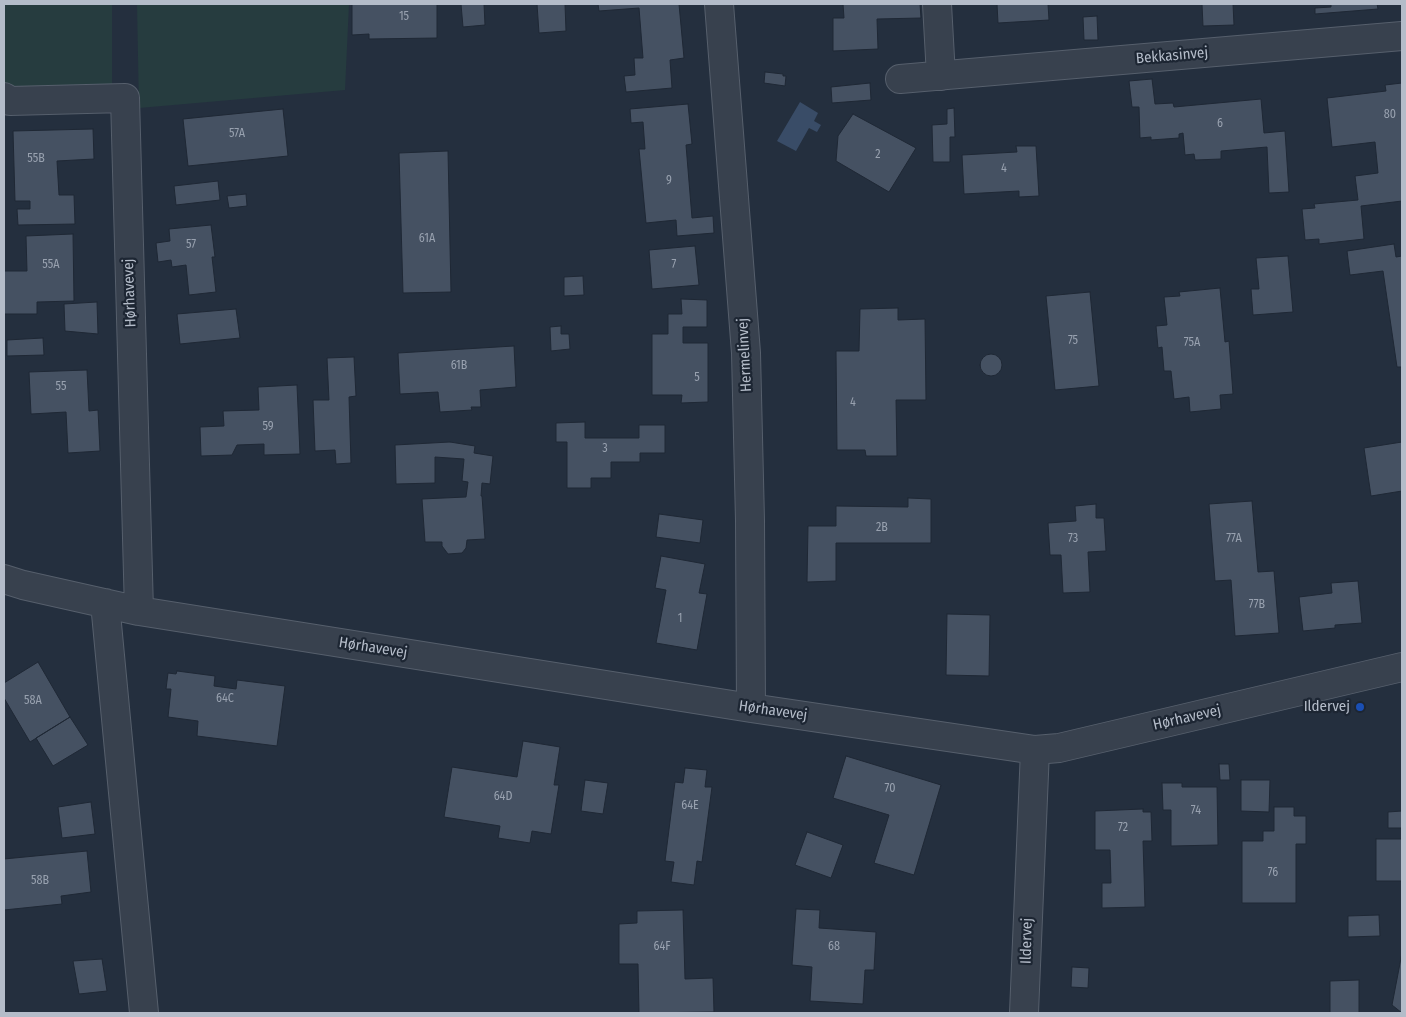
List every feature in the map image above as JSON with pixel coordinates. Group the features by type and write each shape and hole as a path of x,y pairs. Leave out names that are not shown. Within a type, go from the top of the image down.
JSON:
{"street":[{"name":"Hermelinvej","path":"719,4 746,353 750,520 750,708"},
{"path":"937,4 941,76"},
{"name":"Bekkasinvej","path":"900,79 1402,36"},
{"name":"Hørhavevej","path":"4,97 10,101 125,98 139,611"},
{"name":"Hørhavevej","path":"4,579 139,611 750,708 1035,750 1059,748 1402,667"},
{"path":"104,603 144,1013"},
{"name":"Ildervej","path":"1024,1013 1035,750"}],"green space":[{"path":"4,4 112,4 112,92 13,89 4,84"},
{"path":"137,4 349,4 345,90 139,108"}],"water":[{"path":"800,102 818,113 814,121 821,125 817,132 809,128 796,151 777,141"}],"building":[{"path":"352,4 437,4 437,38 369,39 369,34 352,35"},
{"path":"461,4 484,4 485,25 463,27"},
{"path":"537,4 565,4 566,31 539,33"},
{"path":"598,4 679,4 684,58 670,60 672,88 626,92 624,76 635,75 634,58 643,58 639,8 599,11"},
{"path":"843,4 920,4 921,18 877,19 878,49 833,51 833,18 844,18"},
{"path":"997,4 1048,4 1049,20 998,23"},
{"path":"1202,4 1233,4 1234,25 1203,26"},
{"path":"1331,4 1377,4 1378,9 1315,14 1315,8 1331,7"},
{"path":"1097,16 1098,40 1084,40 1083,17"},
{"path":"765,72 786,76 785,86 764,83"},
{"path":"1152,79 1155,104 1173,103 1174,107 1261,99 1264,133 1285,131 1289,192 1269,193 1267,147 1221,151 1221,159 1195,160 1194,154 1185,155 1183,133 1179,134 1179,138 1151,140 1151,137 1140,138 1139,107 1132,107 1129,81"},
{"path":"870,83 871,100 832,103 831,87"},
{"path":"1402,83 1402,201 1361,206 1364,239 1319,244 1319,239 1305,240 1302,209 1315,208 1314,204 1358,200 1355,176 1378,173 1375,142 1332,147 1327,98 1386,91 1385,85"},
{"path":"688,104 692,144 686,145 692,218 713,216 714,233 677,236 676,220 646,223 639,149 645,149 643,122 631,123 630,109"},
{"path":"954,108 955,137 950,137 950,162 933,162 932,125 947,124 947,109"},
{"path":"283,109 288,156 188,166 183,119"},
{"path":"853,114 916,148 889,192 836,161 838,136"},
{"path":"93,129 94,159 57,161 59,195 74,195 75,224 18,225 17,209 30,209 30,201 15,201 13,131"},
{"path":"1016,146 1036,146 1039,196 1019,197 1019,191 964,194 962,155 1017,152"},
{"path":"448,151 451,292 403,293 399,153"},
{"path":"218,181 220,200 176,205 174,186"},
{"path":"246,194 247,206 229,208 227,196"},
{"path":"211,225 215,257 212,257 216,292 189,295 186,265 172,267 171,260 158,262 156,243 170,241 169,229"},
{"path":"73,234 74,301 37,302 37,314 4,314 4,271 27,271 26,236"},
{"path":"1394,244 1396,257 1402,256 1402,367 1397,367 1383,271 1350,275 1347,251"},
{"path":"695,246 699,285 652,289 649,250"},
{"path":"1288,256 1293,312 1253,315 1251,289 1259,289 1256,258"},
{"path":"583,276 584,295 564,296 564,277"},
{"path":"1220,288 1225,342 1229,341 1233,394 1220,395 1221,409 1190,412 1189,397 1174,399 1171,371 1164,371 1162,347 1158,348 1156,326 1167,325 1164,297 1180,296 1179,292"},
{"path":"1090,292 1099,386 1055,390 1046,296"},
{"path":"681,299 707,300 707,327 683,327 683,343 708,343 708,402 681,403 682,395 652,395 652,334 668,334 668,314 682,314"},
{"path":"97,302 98,334 65,331 64,304"},
{"path":"898,308 898,320 925,319 926,400 896,400 897,456 866,456 865,450 837,450 836,351 859,351 860,309"},
{"path":"236,309 240,338 180,344 177,314"},
{"path":"561,326 561,334 569,334 570,349 551,351 550,327"},
{"path":"43,338 44,355 7,356 7,340"},
{"path":"514,346 516,387 480,390 481,407 471,407 472,410 440,412 438,392 400,394 398,353"},
{"path":"991,354 999,357 1002,365 999,373 991,376 983,373 980,365 983,357"},
{"path":"354,357 356,396 349,397 351,463 336,464 335,450 315,451 313,400 329,400 327,358"},
{"path":"87,370 89,411 98,410 100,451 68,453 66,412 31,414 29,372"},
{"path":"297,385 300,454 264,455 264,444 237,445 232,455 201,456 200,427 224,426 223,411 259,410 258,387"},
{"path":"585,422 585,438 639,438 639,425 665,425 665,453 640,453 640,462 611,462 611,478 591,478 591,488 567,488 567,442 556,442 556,423"},
{"path":"450,442 475,446 474,453 493,456 490,484 482,483 481,496 485,539 467,540 466,548 462,553 448,554 442,546 442,542 425,542 422,499 466,497 468,482 462,481 464,459 435,457 435,483 396,484 395,445"},
{"path":"1402,442 1402,491 1371,496 1364,448"},
{"path":"908,498 931,499 931,543 836,543 836,581 807,582 808,526 836,526 836,506 908,507"},
{"path":"1252,501 1258,572 1274,571 1279,633 1235,636 1231,580 1215,581 1209,504"},
{"path":"1096,504 1096,518 1104,518 1106,551 1088,552 1090,592 1063,593 1061,555 1050,555 1048,523 1076,521 1075,506"},
{"path":"659,514 703,520 700,543 656,537"},
{"path":"661,556 705,564 699,593 707,594 697,650 656,643 666,590 655,588"},
{"path":"1358,581 1362,623 1335,625 1335,628 1303,631 1299,597 1332,593 1331,583"},
{"path":"947,614 990,615 989,676 946,675"},
{"path":"38,662 70,717 30,742 4,698 4,683"},
{"path":"177,671 215,676 214,686 236,689 237,680 285,686 277,746 197,736 198,721 168,717 171,689 166,689 168,673 176,674"},
{"path":"70,717 88,745 53,766 36,738"},
{"path":"523,741 560,747 554,785 559,785 551,834 532,831 530,843 498,838 500,826 444,817 452,767 517,777"},
{"path":"846,756 941,785 914,875 874,863 889,815 833,798"},
{"path":"1219,764 1229,764 1230,780 1220,780"},
{"path":"685,768 707,770 705,787 712,787 702,862 697,861 694,885 671,882 674,862 665,861 675,782 683,783"},
{"path":"585,780 608,783 603,814 581,811"},
{"path":"1241,780 1270,780 1269,812 1241,811"},
{"path":"1162,783 1182,783 1182,787 1217,787 1218,845 1171,846 1171,810 1163,810"},
{"path":"91,802 95,834 62,838 58,807"},
{"path":"1274,807 1294,807 1294,816 1306,816 1306,844 1296,844 1296,903 1242,903 1242,841 1263,841 1263,831 1274,831"},
{"path":"1143,809 1143,812 1151,812 1152,841 1143,841 1145,907 1102,908 1102,883 1111,883 1110,850 1095,850 1095,811"},
{"path":"1402,811 1402,828 1388,828 1388,812"},
{"path":"807,832 843,845 831,878 795,865"},
{"path":"1376,839 1402,839 1402,881 1376,881"},
{"path":"87,851 91,892 61,896 62,904 4,910 4,859"},
{"path":"796,909 820,910 819,928 876,932 874,970 865,970 863,1004 810,1001 812,967 792,965"},
{"path":"683,910 685,979 713,978 714,1012 639,1013 638,964 619,964 619,924 637,923 637,911"},
{"path":"1379,915 1380,936 1348,937 1348,916"},
{"path":"1402,953 1402,1013 1392,1005"},
{"path":"102,959 107,991 79,994 73,961"},
{"path":"1072,967 1089,968 1088,988 1071,987"},
{"path":"1359,980 1359,1013 1330,1013 1330,981"}],"place":[{"name":"Ildervej","path":"1360,707"}]}
